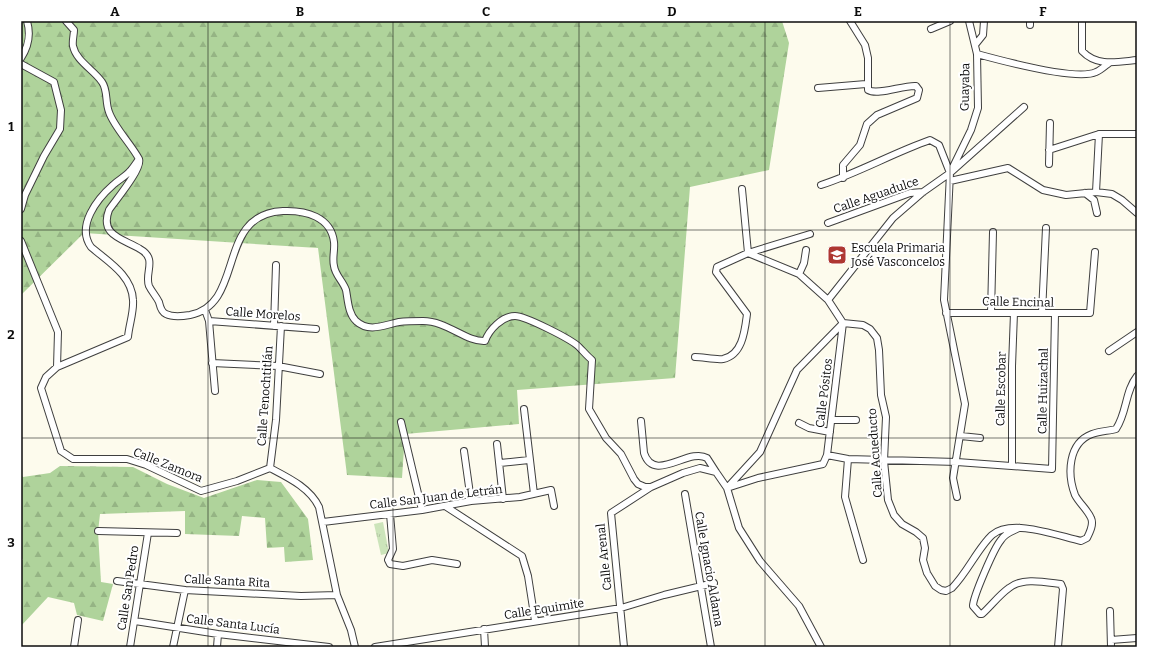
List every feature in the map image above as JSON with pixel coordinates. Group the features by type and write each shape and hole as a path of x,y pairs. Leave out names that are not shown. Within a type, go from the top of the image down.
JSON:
{"street":[{"path":"21,58 26,51 30,37 27,21"},
{"path":"66,21 74,30 73,46 83,62 102,82 106,90 108,112 113,122 131,144 139,159 139,166 135,174 109,210 107,215 108,227 117,238 145,252 149,257 150,287 163,312 167,315 186,315 205,310 218,295 230,268 236,244 247,226 259,218 283,211 311,215 326,222 332,234 334,266 345,289 350,311 355,320 364,326 377,328 398,323 424,321 440,323 471,338 486,341 488,333 497,324 514,316 531,320 578,346 592,360 589,409 606,438 621,454 634,479 645,487 651,487 692,470 706,469 716,472"},
{"path":"843,178 843,165 860,145 866,124 877,115 917,98 920,90 916,86 907,85 884,91 870,92 866,84 868,58 865,45 850,21"},
{"path":"931,29 950,21"},
{"name":"Guayaba","path":"950,172 971,130 978,108 977,54 969,21"},
{"path":"975,45 983,35 984,21"},
{"path":"1082,21 1082,51 1088,57 1096,61 1109,63 1137,60"},
{"path":"977,54 1031,68 1078,74 1096,72 1109,63"},
{"path":"21,64 54,82 61,110 60,129 44,156 25,195 21,209"},
{"path":"818,88 866,84"},
{"name":"Calle Aguadulce","path":"828,223 910,193 923,192 950,172 1024,107"},
{"path":"1049,164 1050,123"},
{"path":"1049,150 1099,134 1137,134"},
{"path":"1096,192 1099,134"},
{"path":"821,185 843,178 900,151 930,140 939,145 950,172 944,300 965,404 957,462 953,478 957,497"},
{"name":"Calle Zamora","path":"139,159 130,171 113,185 96,204 85,229 87,242 122,274 131,290 133,299 128,337 57,366 46,377 41,388 61,451 72,459 127,459 146,465 201,491 237,481 270,468"},
{"path":"950,181 1008,168 1025,177 1043,190 1066,194 1096,192 1112,194 1122,200 1137,213"},
{"path":"742,189 748,253"},
{"path":"828,300 893,218 923,192"},
{"path":"1085,193 1094,200 1097,213"},
{"path":"1042,313 1046,228"},
{"path":"991,313 993,232"},
{"path":"695,357 724,359 735,352 745,336 747,314 716,272 716,267 748,253 810,234"},
{"path":"21,241 38,279 59,336 57,366"},
{"path":"799,274 804,263 806,250"},
{"name":"Calle Encinal","path":"946,313 1090,313 1095,252"},
{"path":"727,488 760,452 798,370 843,323 828,300 799,274 748,253"},
{"name":"Calle Tenochtitlán","path":"270,468 276,420 278,366 276,265"},
{"path":"205,310 209,321 215,392"},
{"name":"Calle Escobar","path":"1012,465 1012,366 1014,313"},
{"name":"Calle Huizachal","path":"1012,465 1052,468 1055,314"},
{"name":"Calle Morelos","path":"209,321 316,329"},
{"name":"Calle Pósitos","path":"727,488 758,478 822,464 828,455 843,323"},
{"name":"Calle Acueducto","path":"843,323 863,325 870,329 877,338 881,395 886,417 884,461 888,500 894,515 902,524 923,538 925,548 923,560 927,573 936,586 941,590 946,591 958,582 992,535 1007,527 1020,527 1081,541 1087,538 1092,527 1091,518 1076,495 1070,477 1071,460 1078,444 1092,434 1116,429 1123,415 1132,383 1137,376"},
{"path":"1109,351 1137,332"},
{"path":"212,363 278,366 320,374"},
{"path":"524,409 534,494"},
{"path":"832,420 856,420"},
{"path":"641,421 644,454 646,459 651,464 662,466 700,456 707,458 727,488 738,528 760,561 799,606 821,647"},
{"path":"401,422 422,510"},
{"path":"799,423 809,428 830,432"},
{"path":"961,436 980,438"},
{"path":"497,444 503,499"},
{"path":"464,451 465,467 472,501"},
{"path":"828,455 848,459 884,461 957,462 1012,465"},
{"path":"848,459 845,497 863,560"},
{"path":"500,463 529,460"},
{"path":"270,468 296,482 311,495 319,508 337,595 351,630 355,647"},
{"name":"Calle Arenal","path":"624,647 611,513 651,487"},
{"name":"Calle San Juan de Letrán","path":"323,522 422,510 472,501 520,498 551,490 554,506"},
{"name":"Calle Ignacio Aldama","path":"686,494 711,647"},
{"path":"445,506 522,556 528,576 535,620"},
{"path":"390,514 393,549 388,560 390,564 403,566 432,560 457,564"},
{"path":"1020,527 1006,534 1000,540 983,576 973,603 975,610 981,614 1009,587 1016,584 1044,582 1062,585 1063,589 1058,647"},
{"path":"98,531 177,533"},
{"name":"Calle San Pedro","path":"130,647 148,533"},
{"name":"Calle Santa Rita","path":"116,581 185,590 301,596 337,595"},
{"name":"Calle Equimite","path":"375,647 535,620 621,608 664,595 714,583"},
{"path":"173,647 185,590"},
{"path":"1110,611 1111,647"},
{"path":"74,647 78,620"},
{"name":"Calle Santa Lucía","path":"135,621 218,634 329,647"},
{"path":"484,629 485,647"},
{"path":"217,647 218,634"},
{"path":"1111,640 1137,638"}],"green space":[{"path":"21,21 782,21 789,43 769,170 690,187 675,378 517,390 519,424 405,434 402,478 347,475 318,248 84,233 21,295"},
{"path":"60,466 133,467 167,484 204,498 257,480 281,482 308,519 313,560 285,562 284,547 267,548 265,518 242,516 239,536 185,534 185,511 100,514 98,532 101,582 113,584 103,621 77,615 74,603 48,597 21,626 21,560 23,560 21,557 21,475 23,477 50,473"},
{"path":"383,522 389,553 381,555 374,524"}],"place":[{"name":"Escuela Primaria José Vasconcelos","path":"837,255"}]}
